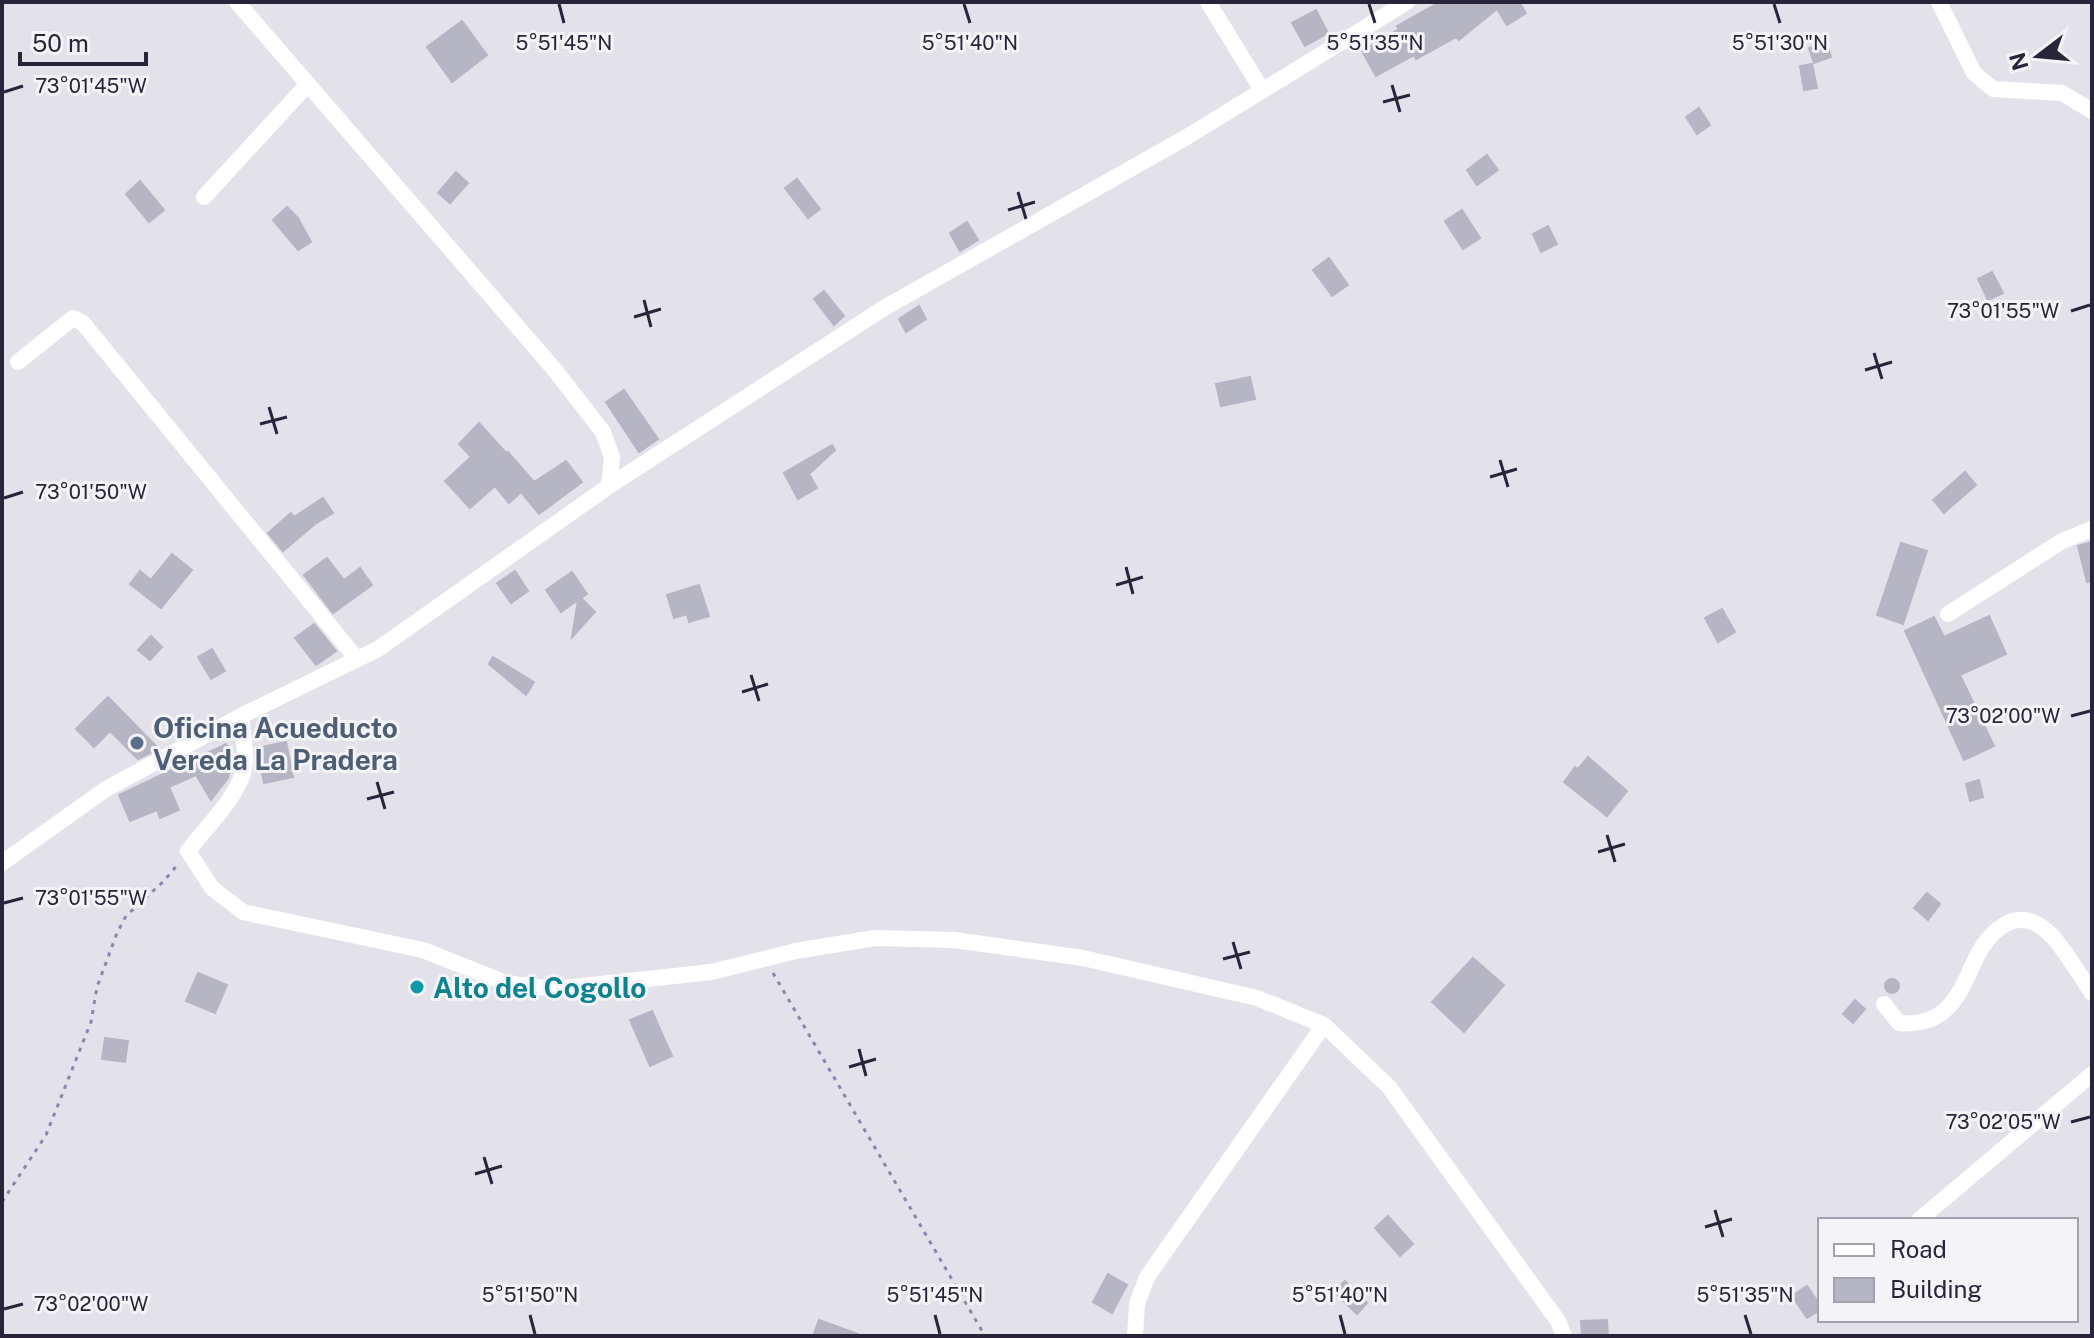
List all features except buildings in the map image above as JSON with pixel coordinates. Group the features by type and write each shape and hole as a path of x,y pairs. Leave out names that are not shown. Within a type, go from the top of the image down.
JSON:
{"street":[{"path":"237,2 554,369 603,432 612,457 609,486"},
{"path":"1208,2 1262,90"},
{"path":"2,863 106,789 241,716 378,649 609,486 884,308 1185,138 1407,2"},
{"path":"1939,2 1974,73 1993,89 2062,93 2092,111"},
{"path":"204,197 308,84"},
{"path":"18,362 73,318 83,323 357,659"},
{"path":"1948,614 2062,541 2092,529"},
{"path":"241,716 243,773 231,795 188,851 212,888 243,912 423,950 506,983 555,989 711,972 875,938 954,940 1083,958 1257,998 1324,1025 1389,1087 1558,1321 1564,1336"},
{"path":"1884,1004 1899,1023 1913,1025 1944,1012 1956,997 1980,948 1993,931 2014,919 2026,919 2052,936 2092,993"},
{"path":"1135,1336 1137,1304 1147,1277 1324,1025"},
{"path":"1921,1218 2092,1074"}],"path":[{"path":"2,1202 46,1135 91,1022 97,987 121,924 164,881 188,851"},
{"path":"765,959 985,1336"}],"place":[{"name":"Oficina Acueducto Vereda La Pradera","path":"137,743"},
{"name":"Alto del Cogollo","path":"417,987"}]}
